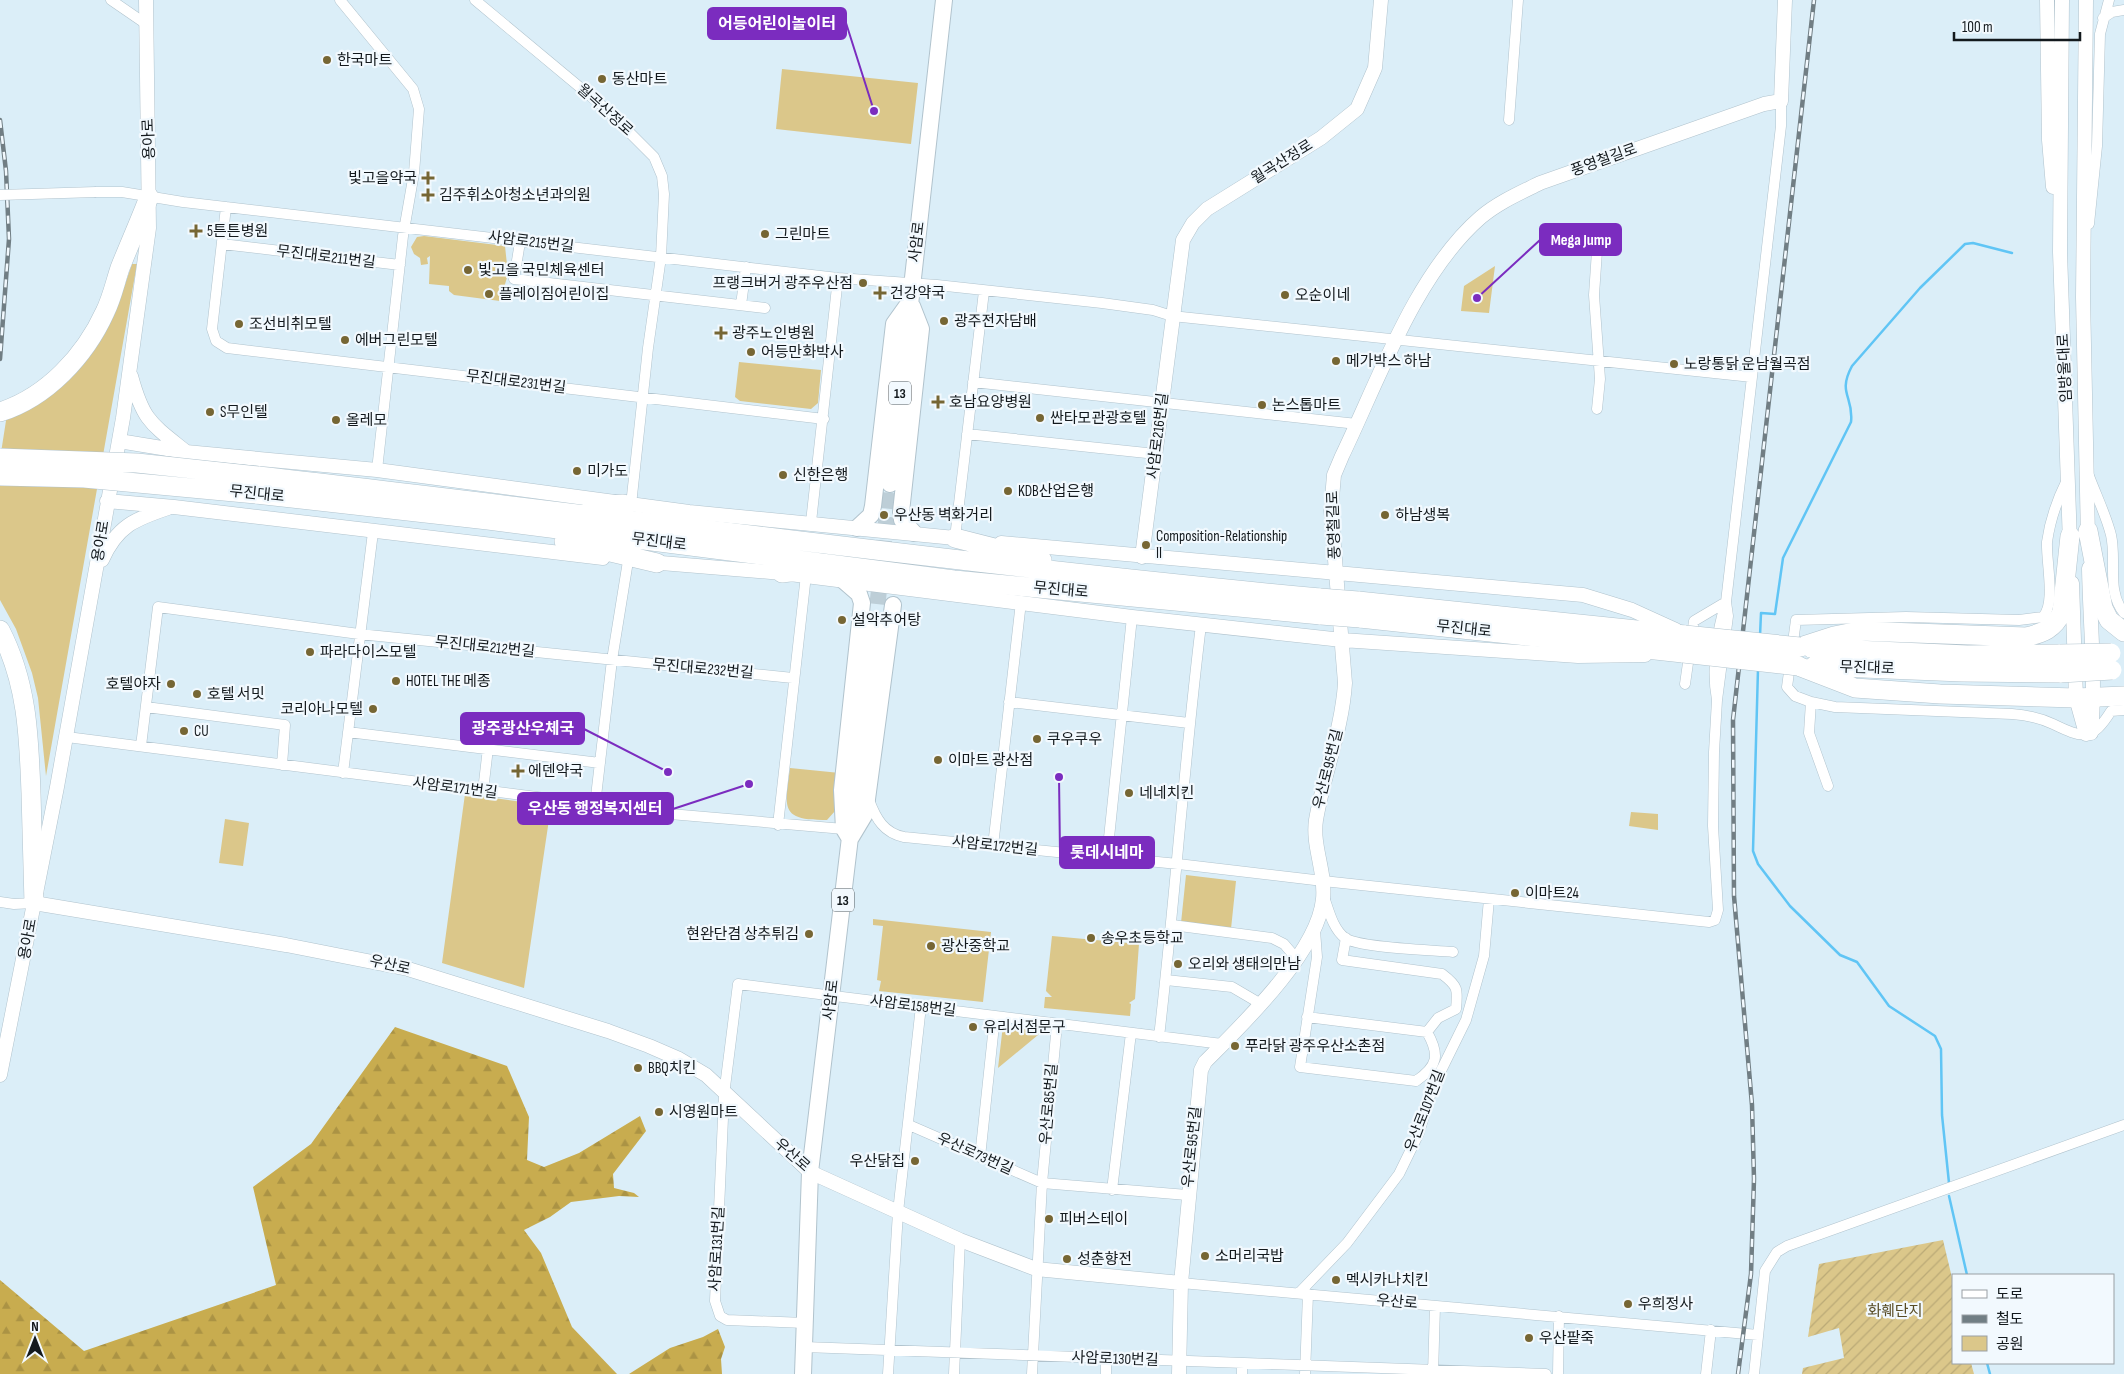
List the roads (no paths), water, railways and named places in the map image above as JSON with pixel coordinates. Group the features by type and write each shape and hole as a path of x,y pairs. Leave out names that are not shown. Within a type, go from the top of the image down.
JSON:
{"highway":[{"path":"0,412 35,394 52,382 73,362 93,335 106,311 120,269 149,198"},
{"name":"무진대로","path":"0,458 137,463 257,485 841,573 1320,606"},
{"name":"무진대로","path":"0,476 257,485 554,510 1320,606 1799,657 1962,672 2118,661"},
{"path":"554,510 627,504"},
{"path":"488,520 657,563"},
{"path":"2079,534 2103,608 2109,620 2124,632"},
{"path":"1799,657 1834,636 1859,631 2026,637 2043,633 2056,624 2062,612 2079,534"},
{"path":"955,538 1120,580"},
{"path":"782,572 841,573"},
{"path":"919,589 954,580"},
{"path":"0,630 15,663 23,691 30,742 34,903"},
{"path":"1799,657 1856,688 1940,694 2076,698 2124,696 2118,711"}],"main road":[{"name":"사암로","path":"890,484 944,0"},
{"path":"857,528 871,515 875,496 894,324 910,301"},
{"path":"910,301 921,329 902,500 902,520 914,533"},
{"path":"875,496 888,504 897,504 902,500"},
{"path":"841,573 862,599 875,626 865,814 847,834"},
{"path":"875,626 893,605"},
{"name":"사암로","path":"803,1374 810,1172 832,997 847,834 875,626"}],"street":[{"path":"111,0 146,24"},
{"name":"용아로","path":"0,1076 67,737 130,370 149,228 146,0"},
{"path":"340,0 413,89 418,102 416,149 400,265 377,470"},
{"name":"월곡산정로","path":"475,0 606,109 654,157 662,176 664,194 661,256"},
{"name":"월곡산정로","path":"1172,316 1181,248 1183,240 1193,223 1217,202 1321,138 1357,110 1375,68 1381,0"},
{"path":"1509,120 1518,0"},
{"path":"1685,684 1694,621 1726,602 1781,126 1785,0"},
{"path":"2047,0 2049,140 2060,252"},
{"name":"임방울대로","path":"2062,0 2060,252 2068,476 2079,534 2090,638 2094,696 2089,734"},
{"name":"임방울대로","path":"2086,0 2083,290 2088,474 2079,534 2076,698 2089,734"},
{"path":"2083,290 2097,146 2100,34 2109,0"},
{"path":"2103,18 2112,12 2124,10"},
{"name":"풍영철길로","path":"1336,572 1331,510 1332,486 1337,468 1396,341 1439,264 1464,233 1482,216 1505,200 1540,183 1764,104 1781,101"},
{"name":"사암로215번길","path":"0,195 122,192 149,198 405,226 520,242 661,256 838,278 912,284"},
{"path":"226,207 212,329 216,341 226,348 390,366"},
{"path":"1580,232 1597,251 1594,319 1599,362 1597,409"},
{"path":"520,242 514,279 765,308"},
{"name":"무진대로211번길","path":"222,244 400,265"},
{"path":"627,504 661,256"},
{"path":"741,305 746,267"},
{"path":"811,522 824,419 838,278"},
{"path":"912,284 1128,306 1153,310 1172,316 1396,341 1752,377"},
{"path":"955,538 984,291"},
{"name":"사암로216번길","path":"1142,557 1163,403 1172,316"},
{"name":"무진대로231번길","path":"390,366 824,419"},
{"path":"130,370 144,414 186,452"},
{"path":"973,382 1357,424"},
{"path":"967,434 1156,454"},
{"path":"119,442 186,452 377,470 689,512 811,522 1142,557 1336,572 1583,595 1632,610 1684,644"},
{"path":"96,572 108,546 120,531 143,516 174,507 163,490 158,474 160,462 166,453 186,452"},
{"path":"2088,474 2111,535 2114,594 2117,605 2124,613"},
{"path":"2068,476 2055,504 2047,543 2049,608 2043,617 2019,620 1906,617 1796,620 1787,687 1795,696 1810,702 1835,707 2032,716 2054,724 2069,734 2089,734 2102,726 2118,711"},
{"name":"무진대로","path":"107,501 174,507 628,561 782,572 806,576 841,573 919,589 1132,617 1342,640 1578,656 1630,656 1684,644"},
{"path":"343,774 373,532"},
{"path":"595,805 612,660 628,561"},
{"name":"우산로95번길","path":"1179,1367 1181,1283 1187,1195 1200,1070 1261,1004 1296,958 1320,920 1324,898 1315,823 1344,709 1346,683 1336,572"},
{"path":"778,825 806,576"},
{"path":"893,605 902,595 919,589"},
{"name":"무진대로","path":"993,846 1021,602"},
{"name":"사암로172번길","path":"867,797 874,814 891,834 1178,864 1323,882 1709,922 1715,920 1718,910 1713,801 1717,700 1728,616 1726,602"},
{"name":"무진대로212번길","path":"146,707 158,607 359,634 612,660"},
{"path":"1108,857 1132,617"},
{"path":"1159,1037 1178,864 1189,724 1201,625"},
{"name":"무진대로232번길","path":"612,660 794,678"},
{"path":"1009,702 1189,724"},
{"path":"1810,702 1809,733 1828,786"},
{"path":"141,746 146,707 285,725 282,765"},
{"path":"348,732 600,763"},
{"name":"사암로171번길","path":"67,737 343,774 847,834"},
{"path":"483,791 488,748"},
{"path":"1324,898 1332,922 1346,938 1361,943 1453,952"},
{"name":"우산로107번길","path":"1303,1293 1347,1244 1399,1174 1419,1133 1432,1089 1466,1020 1484,956 1489,899"},
{"path":"0,902 14,904 34,903"},
{"name":"우산로","path":"34,903 341,954 408,969 489,992 649,1046 679,1059 706,1075 724,1095 810,1172 960,1240 1036,1269 1758,1334"},
{"path":"1172,924 1272,938 1284,944 1296,958"},
{"path":"1314,930 1317,957 1300,1067 1416,1081 1427,1074 1433,1065 1436,1055 1434,1044 1427,1032"},
{"path":"1346,938 1342,960 1442,974 1455,984 1458,994 1456,1009 1438,1018 1427,1032"},
{"path":"1166,980 1232,987 1261,1004"},
{"path":"724,1095 738,984 832,997"},
{"name":"사암로158번길","path":"832,997 921,1006 1222,1044"},
{"path":"888,1374 898,1212 921,1006"},
{"path":"980,1157 995,1016"},
{"path":"1307,1017 1427,1032"},
{"name":"우산로85번길","path":"1036,1269 1057,1024"},
{"path":"1112,1190 1131,1033"},
{"name":"사암로131번길","path":"724,1095 714,1301 716,1310 720,1316 727,1320 805,1323"},
{"path":"1754,1374 1765,1271 1770,1261 1787,1246 2124,1124"},
{"name":"우산로73번길","path":"908,1125 1042,1184"},
{"path":"1042,1184 1187,1195"},
{"path":"954,1374 960,1240"},
{"path":"1032,1374 1036,1269"},
{"path":"1303,1293 1305,1370"},
{"path":"1433,1372 1435,1306"},
{"path":"1558,1374 1559,1316"},
{"path":"1706,1374 1711,1330"},
{"name":"사암로130번길","path":"804,1348 1106,1358 1179,1367 1242,1363 1305,1370 1546,1374"},
{"path":"1106,1358 1106,1374"},
{"path":"1242,1363 1242,1374"}],"waterway":[{"path":"1760,636 1761,613 1775,614 1783,558 1851,422 1846,383 1852,366 1920,288 1965,244 1973,243 2012,253"},
{"path":"1758,669 1753,851 1758,864 1790,906 1840,955 1857,962 1889,1006 1935,1036 1941,1049 1942,1115 1949,1183"},
{"path":"1949,1196 1967,1274"},
{"path":"1987,1364 1990,1374"}],"tunnel":[{"path":"875,628 890,484"}],"railway":[{"path":"1738,1374 1751,1274 1754,1179 1752,1105 1734,896 1733,720 1814,0"},
{"path":"0,120 6,171 9,239 0,359"}],"place":[{"name":"한국마트","path":"327,60"},
{"name":"동산마트","path":"602,79"},
{"name":"어등어린이놀이터","path":"874,111"},
{"name":"빛고을약국","path":"428,178"},
{"name":"김주휘소아청소년과의원","path":"428,195"},
{"name":"5튼튼병원","path":"196,231"},
{"name":"그린마트","path":"765,234"},
{"name":"빛고을 국민체육센터","path":"468,270"},
{"name":"프랭크버거 광주우산점","path":"863,283"},
{"name":"건강약국","path":"880,293"},
{"name":"플레이짐어린이집","path":"489,294"},
{"name":"오순이네","path":"1285,295"},
{"name":"Mega Jump","path":"1477,298"},
{"name":"광주전자담배","path":"944,321"},
{"name":"조선비취모텔","path":"239,324"},
{"name":"광주노인병원","path":"721,333"},
{"name":"에버그린모텔","path":"345,340"},
{"name":"어등만화박사","path":"751,352"},
{"name":"메가박스 하남","path":"1336,361"},
{"name":"노랑통닭 운남월곡점","path":"1674,364"},
{"name":"호남요양병원","path":"938,402"},
{"name":"논스톱마트","path":"1262,405"},
{"name":"S무인텔","path":"210,412"},
{"name":"싼타모관광호텔","path":"1040,418"},
{"name":"올레모","path":"336,420"},
{"name":"미가도","path":"577,471"},
{"name":"신한은행","path":"783,475"},
{"name":"KDB산업은행","path":"1008,491"},
{"name":"우산동 벽화거리","path":"884,515"},
{"name":"하남생복","path":"1385,515"},
{"name":"Composition-Relationship II","path":"1146,545"},
{"name":"설악추어탕","path":"842,620"},
{"name":"파라다이스모텔","path":"310,652"},
{"name":"HOTEL THE 메종","path":"396,681"},
{"name":"호텔야자","path":"171,684"},
{"name":"호텔 서밋","path":"197,694"},
{"name":"코리아나모텔","path":"373,709"},
{"name":"CU","path":"184,731"},
{"name":"쿠우쿠우","path":"1037,739"},
{"name":"이마트 광산점","path":"938,760"},
{"name":"에덴약국","path":"518,771"},
{"name":"광주광산우체국","path":"668,772"},
{"name":"롯데시네마","path":"1059,777"},
{"name":"우산동 행정복지센터","path":"749,784"},
{"name":"네네치킨","path":"1129,793"},
{"name":"이마트24","path":"1515,893"},
{"name":"현완단겸 상추튀김","path":"809,934"},
{"name":"송우초등학교","path":"1091,938"},
{"name":"광산중학교","path":"931,946"},
{"name":"오리와 생태의만남","path":"1178,964"},
{"name":"유리서점문구","path":"973,1027"},
{"name":"푸라닭 광주우산소촌점","path":"1235,1046"},
{"name":"BBQ치킨","path":"638,1068"},
{"name":"시영원마트","path":"659,1112"},
{"name":"우산닭집","path":"915,1161"},
{"name":"피버스테이","path":"1049,1219"},
{"name":"소머리국밥","path":"1205,1256"},
{"name":"성춘향전","path":"1067,1259"},
{"name":"멕시카나치킨","path":"1336,1280"},
{"name":"우희정사","path":"1628,1304"},
{"name":"우산팥죽","path":"1529,1338"}],"park label":[{"name":"화훼단지","path":"1895,1311"}]}
